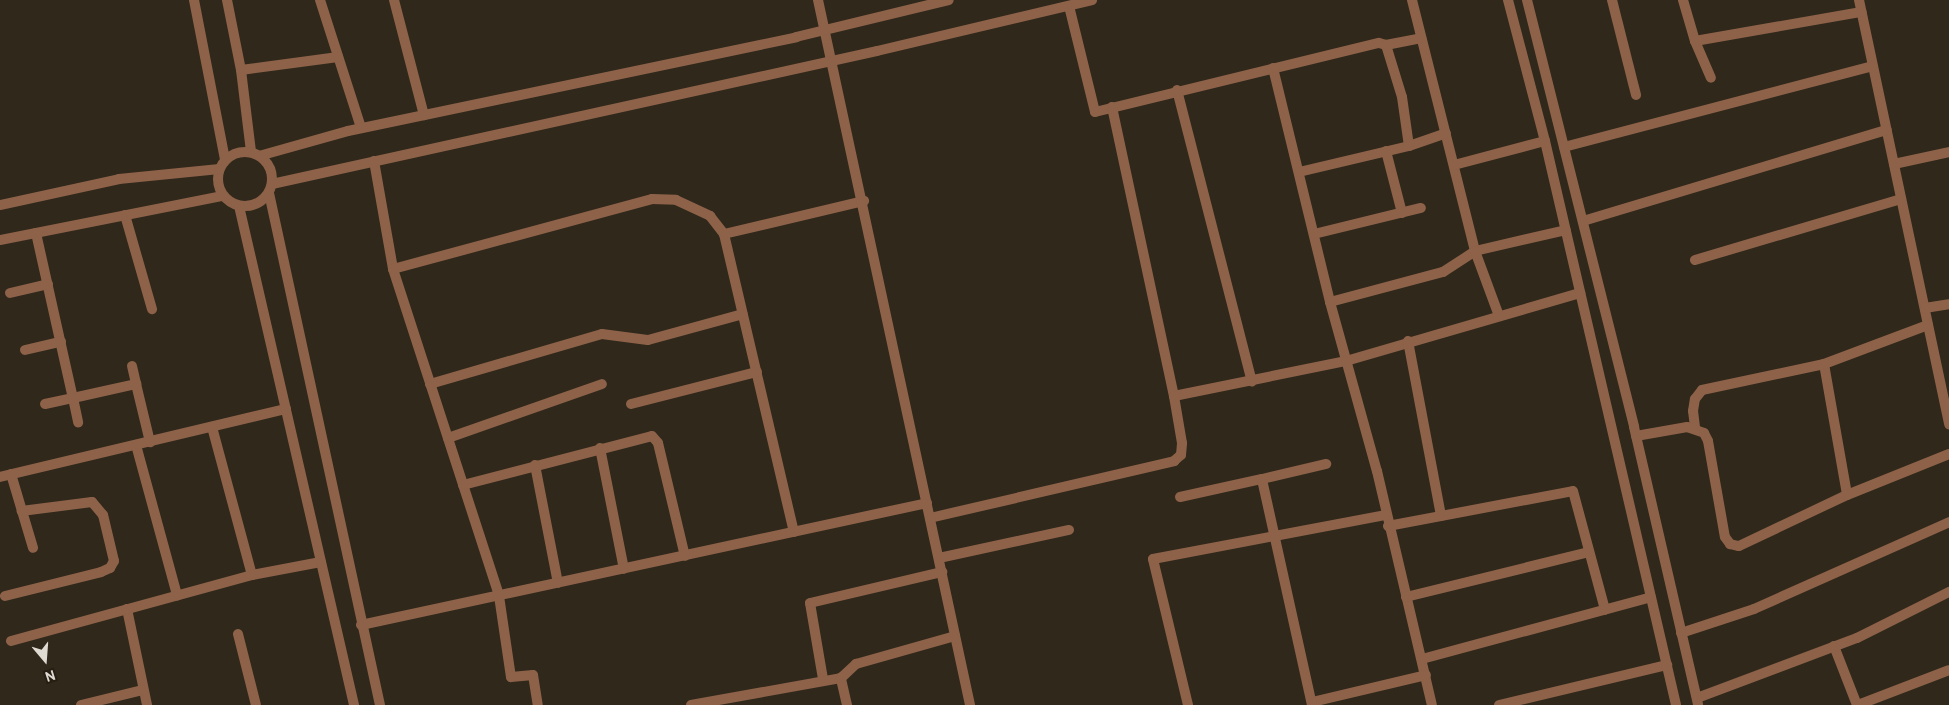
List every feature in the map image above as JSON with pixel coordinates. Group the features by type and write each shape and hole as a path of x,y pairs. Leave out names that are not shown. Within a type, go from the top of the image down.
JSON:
{"street":[{"path":"194,0 222,165 219,187 223,196 239,206 256,204 270,189 374,161 834,60 1092,0"},
{"path":"227,0 255,154 270,168 270,189 361,625 380,705"},
{"path":"320,0 361,128"},
{"path":"394,0 424,115"},
{"path":"818,0 834,60 970,705"},
{"path":"0,205 119,180 222,165 232,155 255,154 361,128 827,29 948,0"},
{"path":"1412,0 1475,251 1499,316"},
{"path":"1508,0 1566,230 1676,705"},
{"path":"1528,0 1636,436 1697,702 1834,646 1949,592"},
{"path":"1612,0 1636,95"},
{"path":"1683,0 1695,42 1711,78"},
{"path":"1859,0 1949,425"},
{"path":"1069,6 1094,112 1177,90 1379,43 1386,45 1421,38"},
{"path":"1695,42 1862,12"},
{"path":"1386,45 1402,97 1409,146"},
{"path":"241,70 338,57"},
{"path":"1564,147 1874,66"},
{"path":"1273,68 1330,302 1377,471 1385,515 1432,705"},
{"path":"1177,90 1252,382"},
{"path":"930,518 1174,461 1181,455 1182,443 1174,396 1112,107"},
{"path":"1583,221 1887,130"},
{"path":"1299,172 1409,146 1446,133"},
{"path":"1454,165 1545,142"},
{"path":"1386,151 1402,213"},
{"path":"1894,164 1949,152"},
{"path":"374,161 393,269 499,596 511,677 533,675 538,705"},
{"path":"0,240 223,196"},
{"path":"393,269 652,199 676,200 710,216 724,234 794,532"},
{"path":"1695,260 1901,199"},
{"path":"724,234 864,201"},
{"path":"239,206 354,705"},
{"path":"1314,234 1421,208"},
{"path":"126,215 152,309"},
{"path":"1330,302 1443,272 1475,251 1566,230"},
{"path":"36,233 78,422"},
{"path":"10,293 48,284"},
{"path":"1174,396 1252,382 1346,361 1408,341 1580,293"},
{"path":"1925,308 1949,304"},
{"path":"430,384 602,334 648,340 743,314"},
{"path":"1695,427 1694,405 1702,390 1824,364 1928,325"},
{"path":"1408,341 1441,516"},
{"path":"26,350 61,342"},
{"path":"1824,364 1847,495"},
{"path":"132,366 150,442"},
{"path":"631,404 757,372"},
{"path":"45,404 136,384"},
{"path":"448,438 602,384"},
{"path":"0,477 286,410"},
{"path":"212,427 252,575"},
{"path":"1636,436 1695,427 1704,432 1708,441 1725,537 1730,544 1739,546 1847,495 1949,454"},
{"path":"463,485 642,436 652,436 658,443 685,556"},
{"path":"136,445 177,595"},
{"path":"600,448 624,569"},
{"path":"1180,497 1326,464"},
{"path":"535,465 558,583"},
{"path":"11,474 32,548"},
{"path":"1262,478 1312,703 1426,675"},
{"path":"1388,526 1573,491 1604,610"},
{"path":"5,596 101,572 110,568 114,561 103,515 92,502 22,511"},
{"path":"361,625 927,503"},
{"path":"1188,705 1153,559 1385,515"},
{"path":"1680,633 1754,609 1949,522"},
{"path":"939,558 1069,530"},
{"path":"1406,597 1589,552"},
{"path":"12,641 252,575 321,562"},
{"path":"823,679 810,603 942,572"},
{"path":"1422,659 1651,597"},
{"path":"127,609 147,705"},
{"path":"238,634 256,705"},
{"path":"691,705 716,703 823,679 841,678 856,664 955,636"},
{"path":"1834,646 1858,705 1948,670 1949,682"},
{"path":"1499,705 1667,665"},
{"path":"841,678 847,705"},
{"path":"80,705 143,690"}]}
